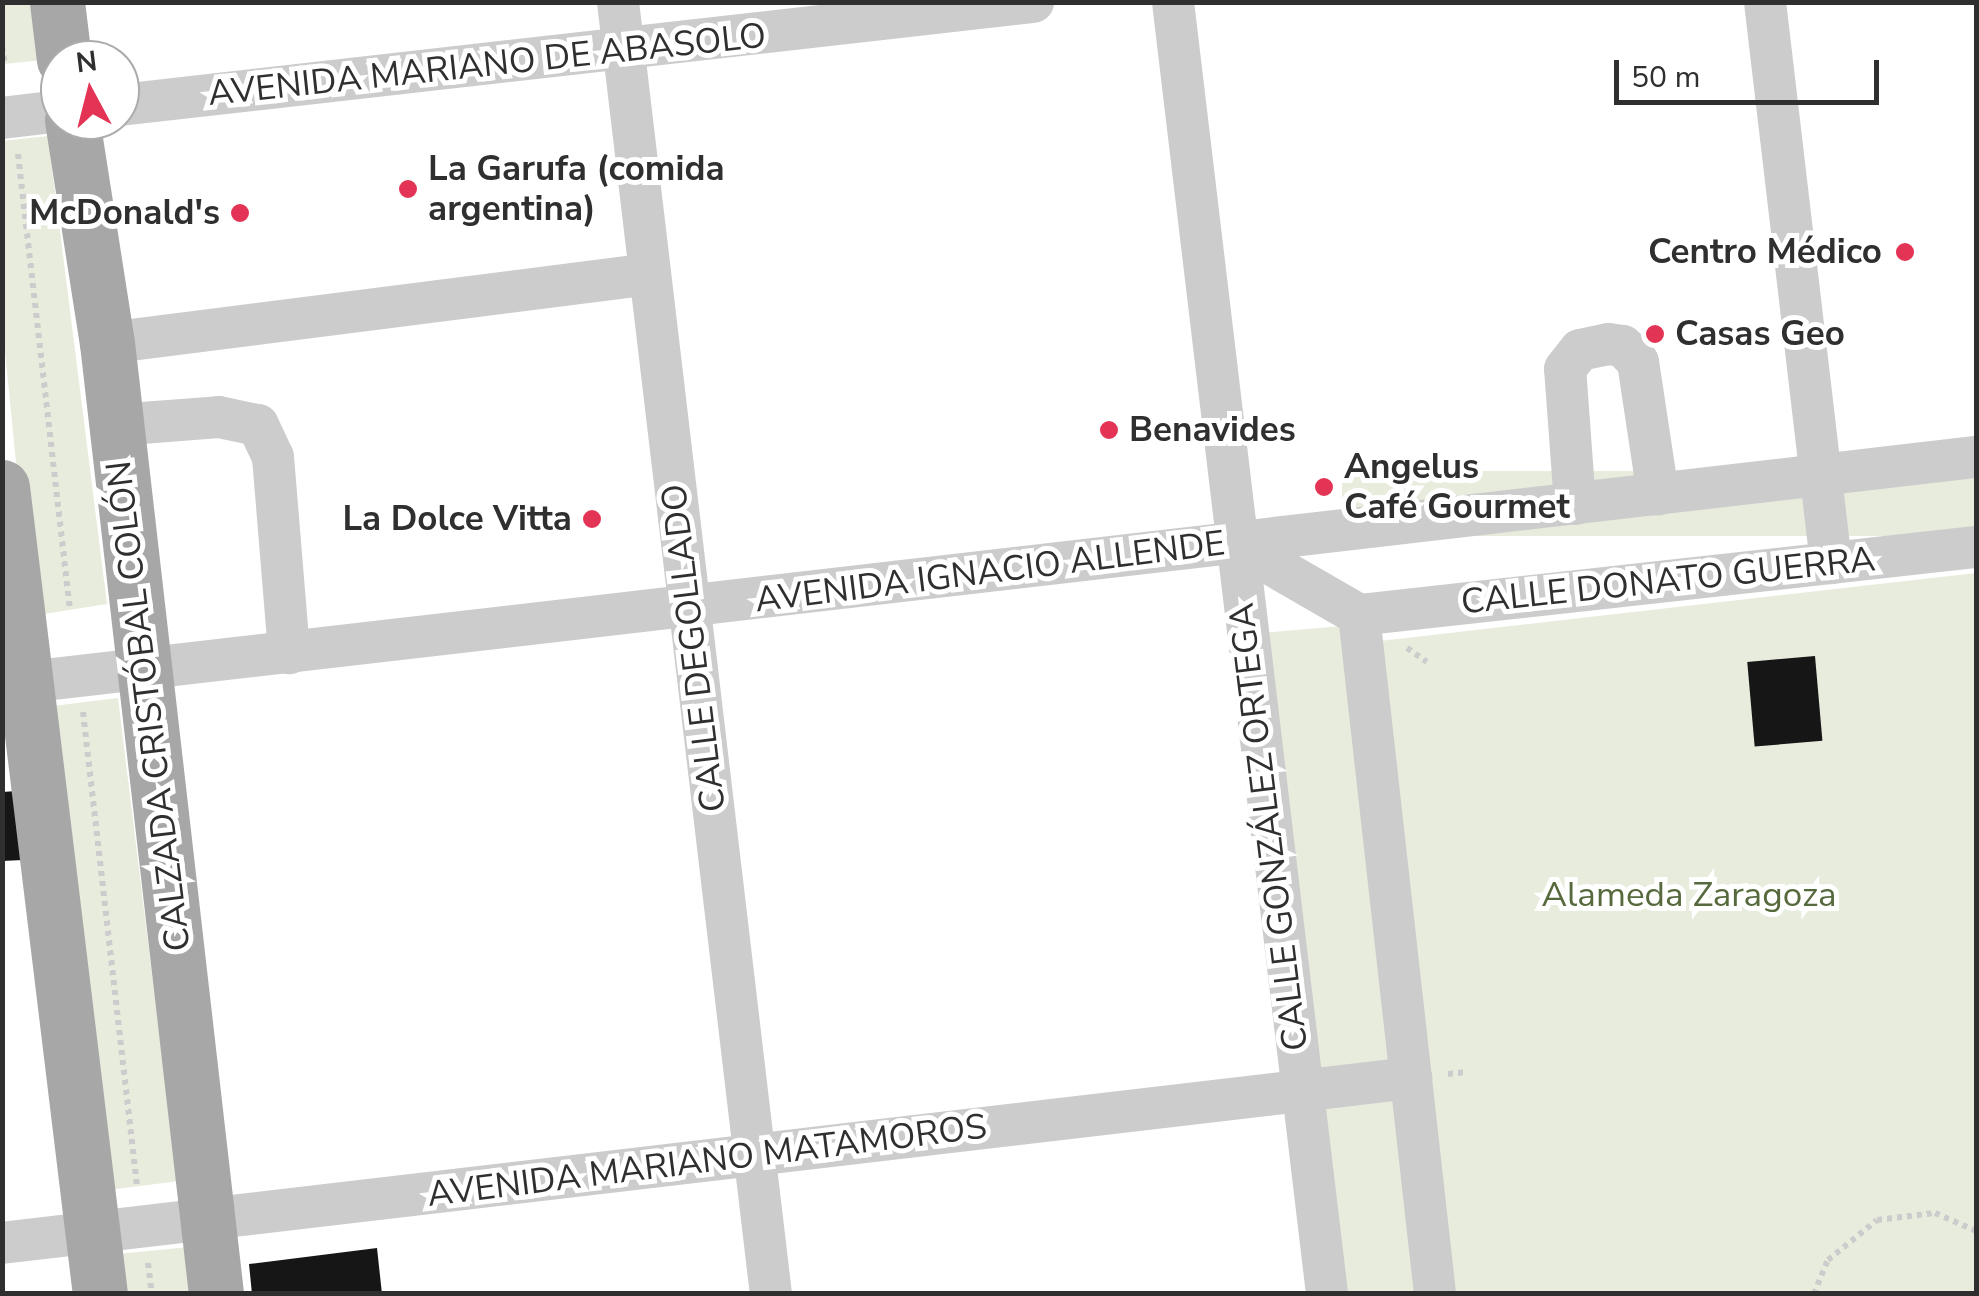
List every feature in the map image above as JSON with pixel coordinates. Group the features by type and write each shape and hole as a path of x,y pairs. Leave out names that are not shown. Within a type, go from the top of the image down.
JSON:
{"main road":[{"path":"56,2 61,40"},
{"name":"CALZADA CRISTÓBAL COLÓN","path":"75,140 107,343 216,1294"},
{"path":"2,487 15,684 100,1294"}],"street":[{"name":"CALLE DEGOLLADO","path":"618,2 771,1294"},
{"name":"AVENIDA MARIANO DE ABASOLO","path":"140,103 1034,2"},
{"name":"CALLE GONZÁLEZ ORTEGA","path":"1173,2 1300,1093 1327,1294"},
{"path":"1765,2 1832,563"},
{"path":"9,130 40,118"},
{"path":"107,343 650,274"},
{"path":"1576,504 1565,369 1580,350 1608,344 1623,346 1638,362 1658,494"},
{"path":"116,425 219,416 258,425 272,458 289,652"},
{"name":"AVENIDA IGNACIO ALLENDE","path":"15,684 1976,457"},
{"path":"1236,544 1359,615 1434,1294"},
{"name":"CALLE DONATO GUERRA","path":"1359,615 1976,548"},
{"name":"AVENIDA MARIANO MATAMOROS","path":"2,1242 1410,1078"}],"path":[{"path":"2,46 4,65"},
{"path":"9,130 70,610"},
{"path":"83,706 137,1187"},
{"path":"1814,1294 1828,1260 1877,1220 1936,1213 1976,1231"},
{"path":"147,1252 152,1294"}],"green space":[{"path":"3,3 37,3 40,60 3,64"},
{"path":"40,137 49,140 107,604 31,616 3,330 2,141"},
{"path":"1342,471 1976,471 1976,536 1342,536"},
{"name":"Alameda Zaragoza","path":"1976,573 1976,1293 1445,1293 1371,642"},
{"path":"1353,625 1392,1065 1294,1074 1255,634"},
{"path":"118,698 177,1181 108,1190 49,707"},
{"path":"1400,1094 1421,1293 1329,1294 1309,1104"},
{"path":"189,1247 194,1293 112,1293 107,1255"}],"building":[{"path":"1815,656 1822,741 1755,747 1747,662"},
{"path":"17,791 23,860 2,861 2,792"},
{"path":"377,1248 382,1294 252,1294 249,1264"}],"place":[{"name":"La Garufa (comida argentina)","path":"408,189"},
{"name":"McDonald's","path":"240,213"},
{"name":"Centro Médico","path":"1905,252"},
{"name":"Casas Geo","path":"1655,334"},
{"name":"Benavides","path":"1109,430"},
{"name":"Angelus Café Gourmet","path":"1324,487"},
{"name":"La Dolce Vitta","path":"592,519"}]}
